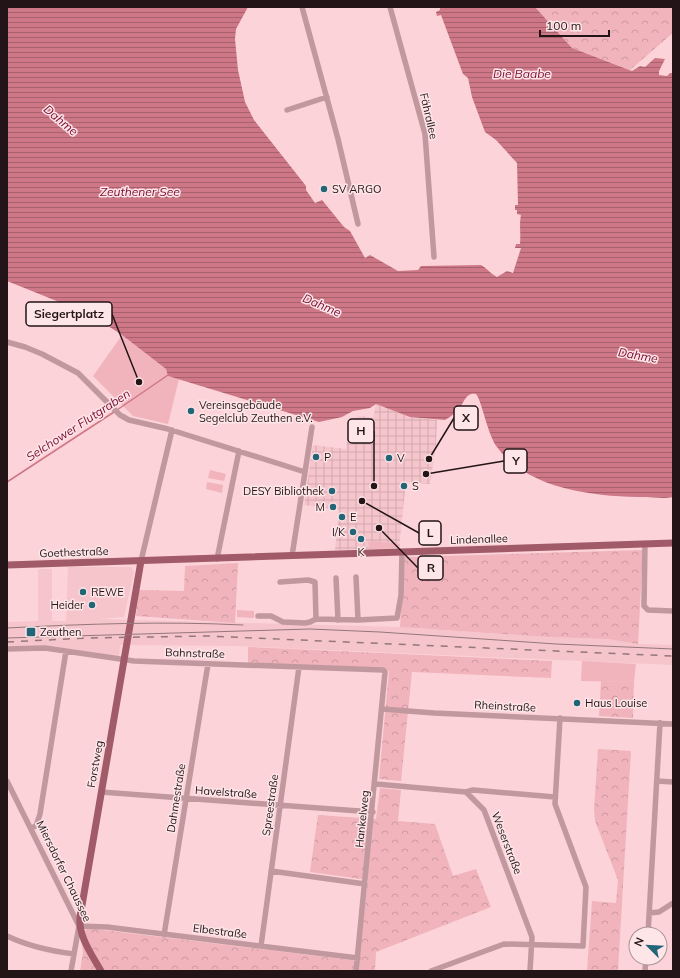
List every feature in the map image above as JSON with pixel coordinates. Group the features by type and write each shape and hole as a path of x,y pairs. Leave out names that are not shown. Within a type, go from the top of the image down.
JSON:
{"main road":[{"name":"Lindenallee","path":"141,561 673,543"},
{"name":"Goethestraße","path":"7,565 141,561"},
{"name":"Forstweg","path":"79,926 141,561"},
{"name":"Miersdorfer Chaussee","path":"79,926 101,971"}],"street":[{"path":"302,7 348,177 358,224"},
{"name":"Fährallee","path":"390,7 425,134 434,257"},
{"path":"287,110 327,97"},
{"path":"7,342 25,347 71,368 84,377 120,415 129,420 172,430 305,472"},
{"path":"292,556 312,427"},
{"path":"141,561 172,430"},
{"path":"217,559 239,451"},
{"path":"646,544 644,606 648,610 673,611"},
{"path":"258,616 271,616 284,622 310,622 316,619 358,620 397,618 401,595 402,552"},
{"path":"356,577 358,620"},
{"path":"336,578 338,620"},
{"path":"280,582 308,580 315,582 316,619"},
{"name":"Bahnstraße","path":"7,649 45,648 124,659 208,664 383,670"},
{"path":"31,828 36,826 39,818 66,651"},
{"name":"Dahmestraße","path":"164,935 208,664"},
{"name":"Spreestraße","path":"261,946 299,667"},
{"name":"Hankelweg","path":"356,971 376,784 385,672 383,670"},
{"name":"Rheinstraße","path":"382,709 673,724"},
{"path":"431,971 500,945 583,946 586,887 557,812 555,797 560,718"},
{"path":"648,926 660,723"},
{"name":"Miersdorfer Chaussee","path":"7,781 79,926"},
{"path":"657,781 673,782"},
{"path":"376,784 466,792 473,790 555,797"},
{"name":"Havelstraße","path":"101,792 373,812"},
{"name":"Weserstraße","path":"466,792 484,810 532,936 530,971"},
{"path":"271,871 365,884"},
{"path":"649,913 659,912 673,903"},
{"name":"Elbestraße","path":"79,926 107,927 358,958"},
{"name":"Forstweg","path":"71,971 79,926"},
{"path":"7,936 24,944 74,954"}],"shaded area":[{"path":"376,404 410,417 437,420 436,444 430,484 406,482 399,548 335,550 339,510 304,505 313,445 346,449 350,421 360,416 373,418"},
{"path":"68,567 131,567 134,572 124,617 99,619 400,627 548,637 607,639 638,644 673,645 673,665 238,646 120,645 119,656 7,648 7,622 38,621 38,569 52,569 52,621 66,621"}],"green space":[{"path":"535,7 673,7 673,33 630,70 572,48"},
{"path":"122,335 166,369 168,376 179,379 168,424 133,416 93,376"},
{"path":"210,470 226,474 224,481 208,478"},
{"path":"207,482 223,485 222,493 206,489"},
{"path":"374,541 400,544 399,548 370,549 368,542"},
{"path":"643,550 638,644 607,639 548,637 400,627 404,557"},
{"path":"238,563 235,623 136,616 139,590 184,591 185,566"},
{"path":"237,610 254,611 254,618 237,617"},
{"path":"248,647 552,661 551,678 412,672 401,781 379,779 389,671 384,668 248,664"},
{"path":"582,661 636,664 634,682 581,681"},
{"path":"601,681 634,682 633,718 599,716"},
{"path":"598,749 631,751 618,971 587,971 592,901 616,903 618,880 595,821 594,810"},
{"path":"380,788 401,790 398,821 435,824 453,876 476,869 491,907 376,952 375,971 80,971 83,953 81,936 87,928 358,961 368,880 310,872 318,815 376,819"}],"water":[{"name":"Zeuthener See","path":"7,7 248,7 236,29 235,39 238,70 245,102 254,120 306,186 306,190 315,203 322,200 344,227 350,231 365,258 370,255 398,271 418,270 421,266 481,265 497,277 507,271 513,273 521,248 515,248 516,244 520,244 521,215 517,214 517,210 515,210 515,205 518,205 517,163 496,140 485,132 472,97 468,78 463,74 441,15 437,16 436,12 440,10 440,7 535,7 572,48 632,71 640,66 645,67 655,58 665,59 659,71 659,75 667,76 670,73 673,73 673,497 627,497 585,493 545,482 526,473 510,461 497,447 476,394 469,395 458,410 445,420 410,417 376,404 370,408 353,411 342,417 319,422 168,376 166,369 122,335 102,322 84,312 7,281"}],"waterway":[{"name":"Selchower Flutgraben","path":"117,410 168,375"},
{"name":"Selchower Flutgraben","path":"7,482 114,412"}],"tram line":[{"path":"7,628 66,625 184,623 243,625"},
{"path":"7,638 310,629 380,632 556,644 673,649"}],"railway":[{"path":"7,642 87,638 207,636 673,656"}],"place":[{"name":"SV ARGO","path":"324,189"},
{"name":"Siegertplatz","path":"139,382"},
{"name":"Vereinsgebäude Segelclub Zeuthen e.V.","path":"191,411"},
{"name":"P","path":"316,457"},
{"name":"V","path":"389,458"},
{"name":"X","path":"429,459"},
{"name":"Y","path":"426,474"},
{"name":"H","path":"374,486"},
{"name":"S","path":"404,486"},
{"name":"DESY Bibliothek","path":"332,491"},
{"name":"L","path":"362,501"},
{"name":"M","path":"333,507"},
{"name":"E","path":"342,517"},
{"name":"R","path":"379,528"},
{"name":"I/K","path":"353,532"},
{"name":"K","path":"361,539"},
{"name":"REWE","path":"83,592"},
{"name":"Heider","path":"92,605"},
{"name":"Zeuthen","path":"31,632"},
{"name":"Haus Louise","path":"577,703"}],"water label":[{"name":"Die Baabe","path":"522,73"},
{"name":"Dahme","path":"61,120"},
{"name":"Dahme","path":"322,305"},
{"name":"Dahme","path":"638,355"}]}
